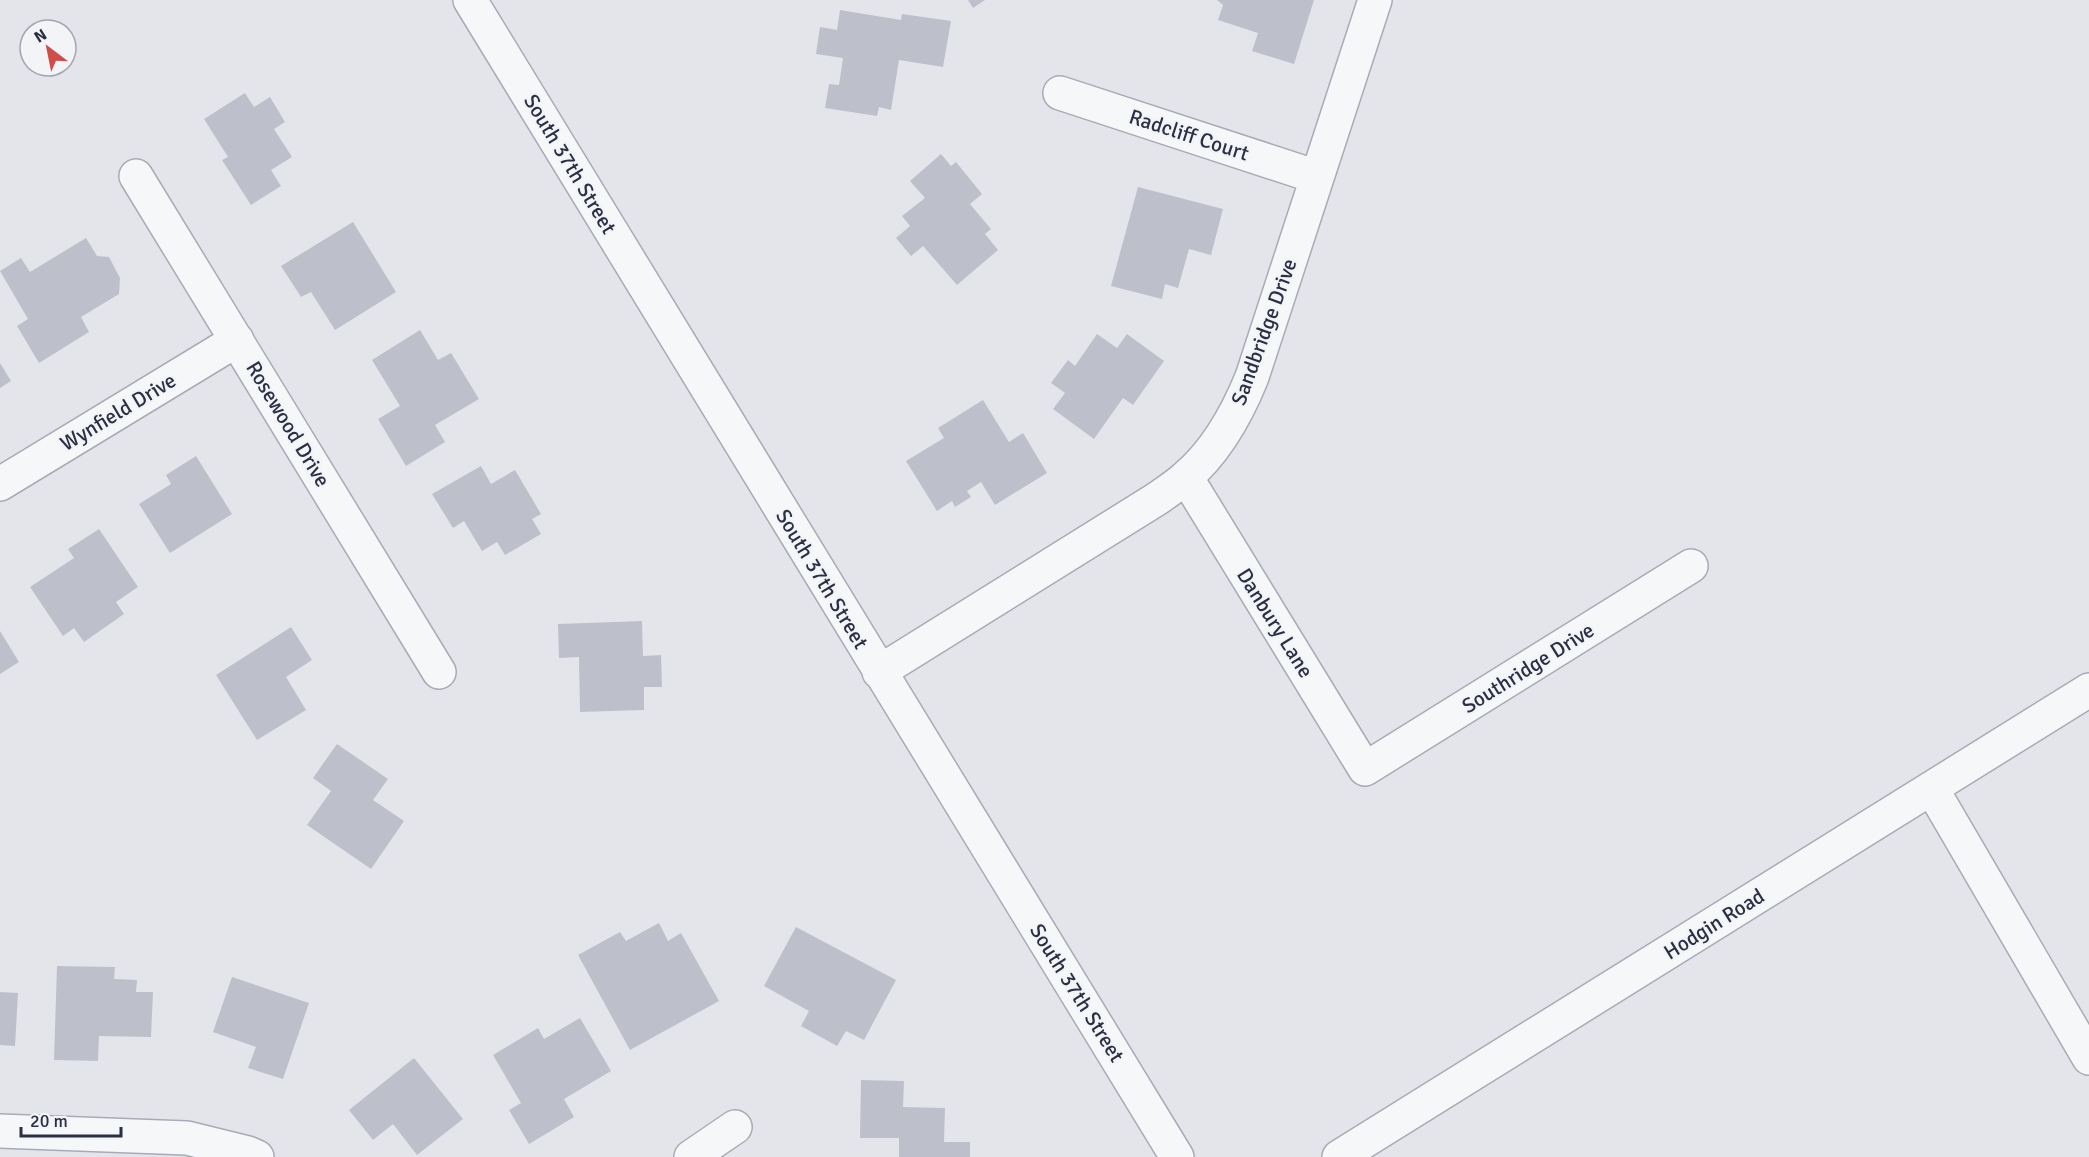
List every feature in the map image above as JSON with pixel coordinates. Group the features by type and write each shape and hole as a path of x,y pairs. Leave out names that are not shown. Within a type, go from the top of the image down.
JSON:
{"street":[{"name":"South 37th Street","path":"470,0 1177,1157"},
{"name":"Sandbridge Drive","path":"879,672 1155,500 1201,463 1228,426 1244,397 1375,0"},
{"name":"Radcliff Court","path":"1060,93 1317,177"},
{"name":"Rosewood Drive","path":"136,176 439,672"},
{"name":"Wynfield Drive","path":"0,484 237,340"},
{"name":"Danbury Lane","path":"1185,477 1365,769"},
{"name":"Southridge Drive","path":"1365,769 1691,566"},
{"name":"Hodgin Road","path":"1339,1157 2089,690"},
{"path":"1932,789 2089,1058"},
{"path":"691,1157 735,1127"},
{"path":"0,1131 187,1138 257,1157"}],"building":[{"path":"968,0 985,0 973,8"},
{"path":"1217,0 1314,0 1294,64 1252,51 1258,33 1218,20 1223,5"},
{"path":"840,10 901,20 902,14 951,21 943,67 899,60 891,110 879,107 877,116 825,108 829,84 839,85 843,58 816,54 820,27 837,30"},
{"path":"245,93 254,107 270,97 285,122 274,129 292,157 271,170 281,186 251,205 222,160 228,157 204,119"},
{"path":"941,154 951,166 956,162 982,194 970,204 991,229 985,234 998,250 957,285 923,246 911,256 896,238 910,226 902,216 925,198 910,181"},
{"path":"1138,187 1223,209 1211,255 1189,249 1178,288 1165,284 1162,299 1111,286"},
{"path":"353,222 396,292 335,330 311,292 301,297 281,266"},
{"path":"86,238 97,256 109,257 120,278 119,294 81,317 89,332 39,363 17,326 28,319 0,271 21,258 30,272"},
{"path":"420,330 438,360 451,353 479,399 435,425 445,442 406,466 378,419 400,406 372,360"},
{"path":"1097,334 1117,348 1127,334 1164,361 1133,405 1123,398 1094,439 1053,409 1065,393 1051,383 1068,360 1075,366"},
{"path":"0,363 11,381 0,388"},
{"path":"983,400 1009,442 1023,433 1047,473 995,505 981,482 967,491 971,497 955,507 952,501 937,511 906,461 944,438 938,428"},
{"path":"196,456 232,514 170,553 139,504 171,484 166,475"},
{"path":"481,466 491,484 515,470 541,514 532,519 541,534 505,555 497,542 482,551 464,521 453,528 432,494"},
{"path":"99,529 138,587 116,602 124,614 84,642 74,628 63,636 30,587 74,558 68,549"},
{"path":"642,621 643,656 661,655 662,687 644,687 644,710 580,712 579,657 559,658 558,624"},
{"path":"291,627 312,660 286,677 306,710 257,740 216,675"},
{"path":"0,631 19,662 0,674"},
{"path":"337,744 388,779 373,800 404,821 371,869 307,825 331,791 313,778"},
{"path":"659,923 668,941 681,933 719,1001 630,1050 578,955 620,932 626,941"},
{"path":"796,927 896,980 864,1040 846,1031 837,1046 801,1026 809,1011 764,986"},
{"path":"57,966 115,967 114,979 137,980 136,992 153,992 151,1037 99,1036 98,1061 54,1060"},
{"path":"232,977 309,1003 283,1079 248,1068 256,1047 213,1032"},
{"path":"0,992 18,993 15,1046 0,1045"},
{"path":"580,1018 611,1071 564,1099 574,1117 529,1144 509,1110 521,1103 493,1055 538,1028 544,1039"},
{"path":"414,1058 463,1119 417,1155 393,1124 373,1140 349,1110"},
{"path":"861,1080 904,1081 903,1107 945,1108 944,1142 970,1142 970,1157 899,1157 899,1138 860,1138"}]}
